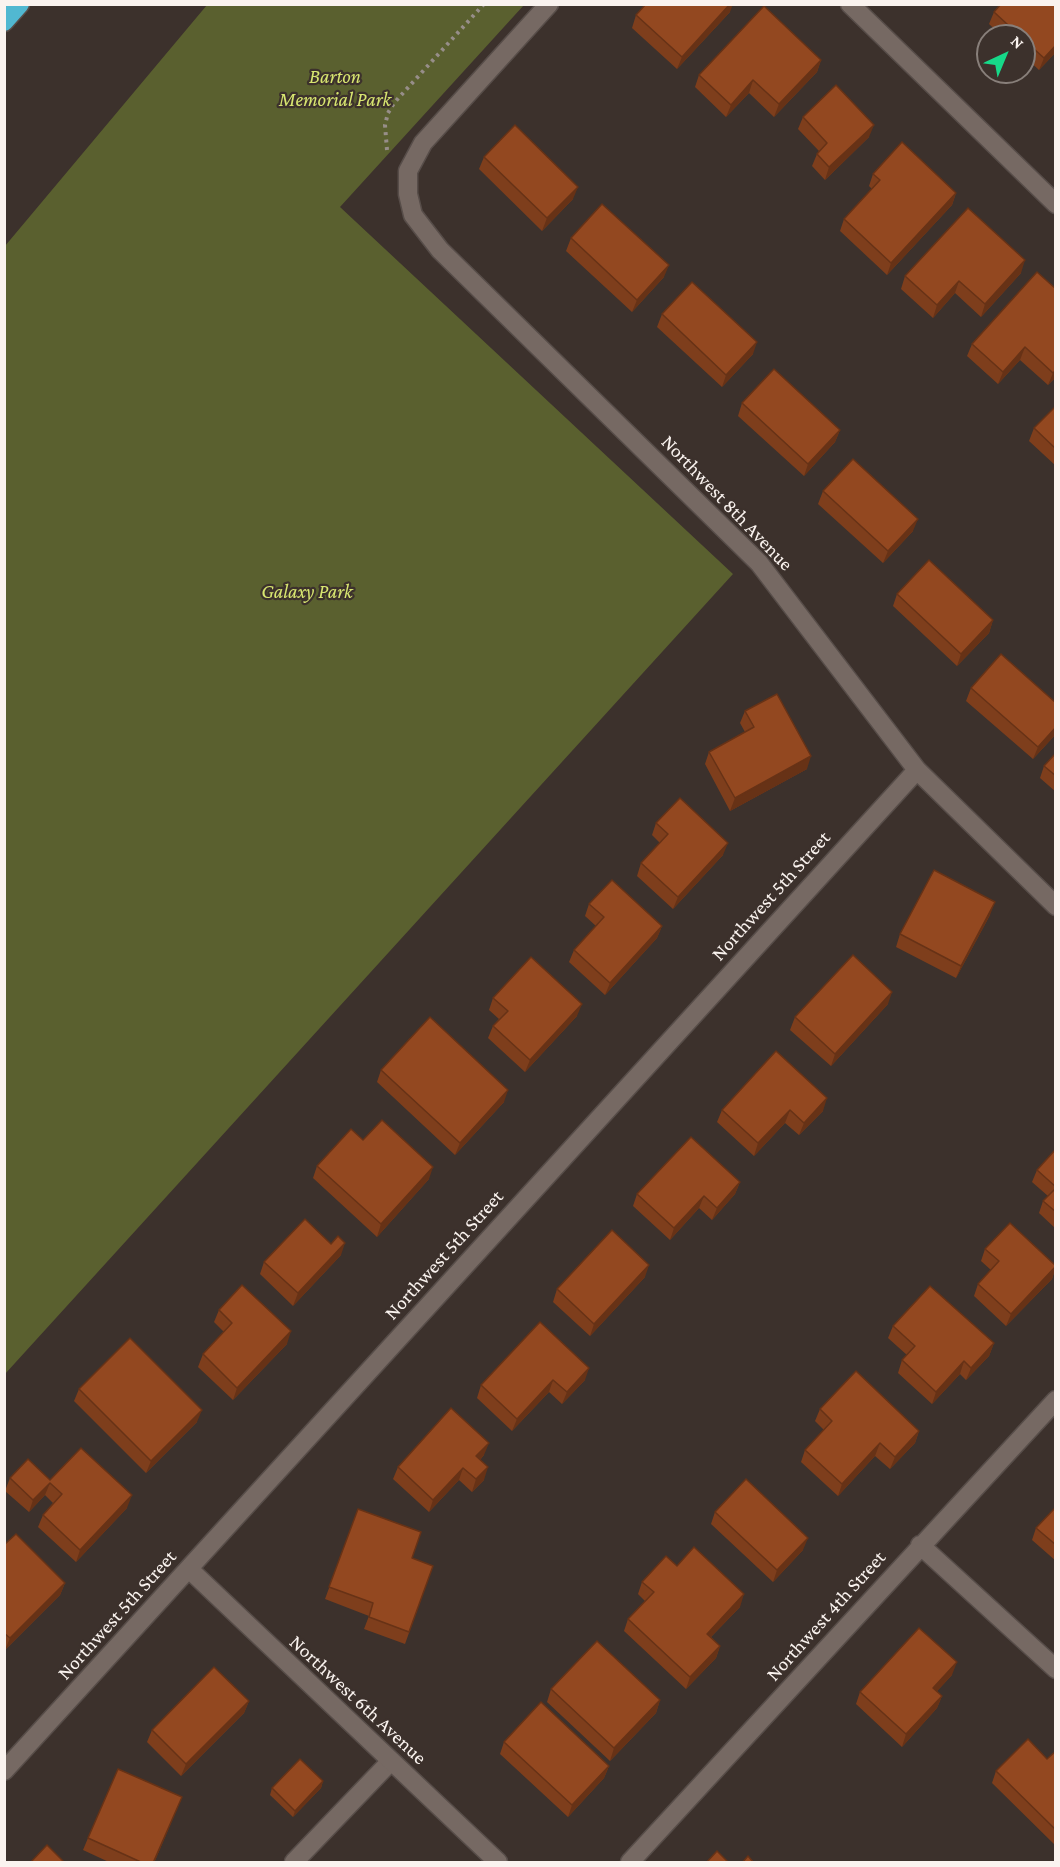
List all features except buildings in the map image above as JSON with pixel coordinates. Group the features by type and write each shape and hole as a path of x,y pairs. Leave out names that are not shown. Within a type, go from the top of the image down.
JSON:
{"highway":[{"path":"4,22 20,4"}],"street":[{"name":"Northwest 8th Avenue","path":"549,4 423,143 408,171 408,194 414,215 440,250 759,563 917,770 1056,906"},
{"path":"850,4 1056,204"},
{"name":"Northwest 5th Street","path":"4,1771 917,770"},
{"name":"Northwest 4th Street","path":"630,1863 920,1545 1056,1400"},
{"path":"920,1545 1056,1669"},
{"name":"Northwest 6th Avenue","path":"189,1569 498,1863"},
{"path":"294,1863 391,1761"}],"path":[{"path":"388,150 385,125 394,103 484,4"}],"green space":[{"name":"Galaxy Park","path":"207,5 524,5 340,207 733,574 5,1374 5,246"}],"park label":[{"name":"Barton Memorial Park","path":"335,88"}]}
